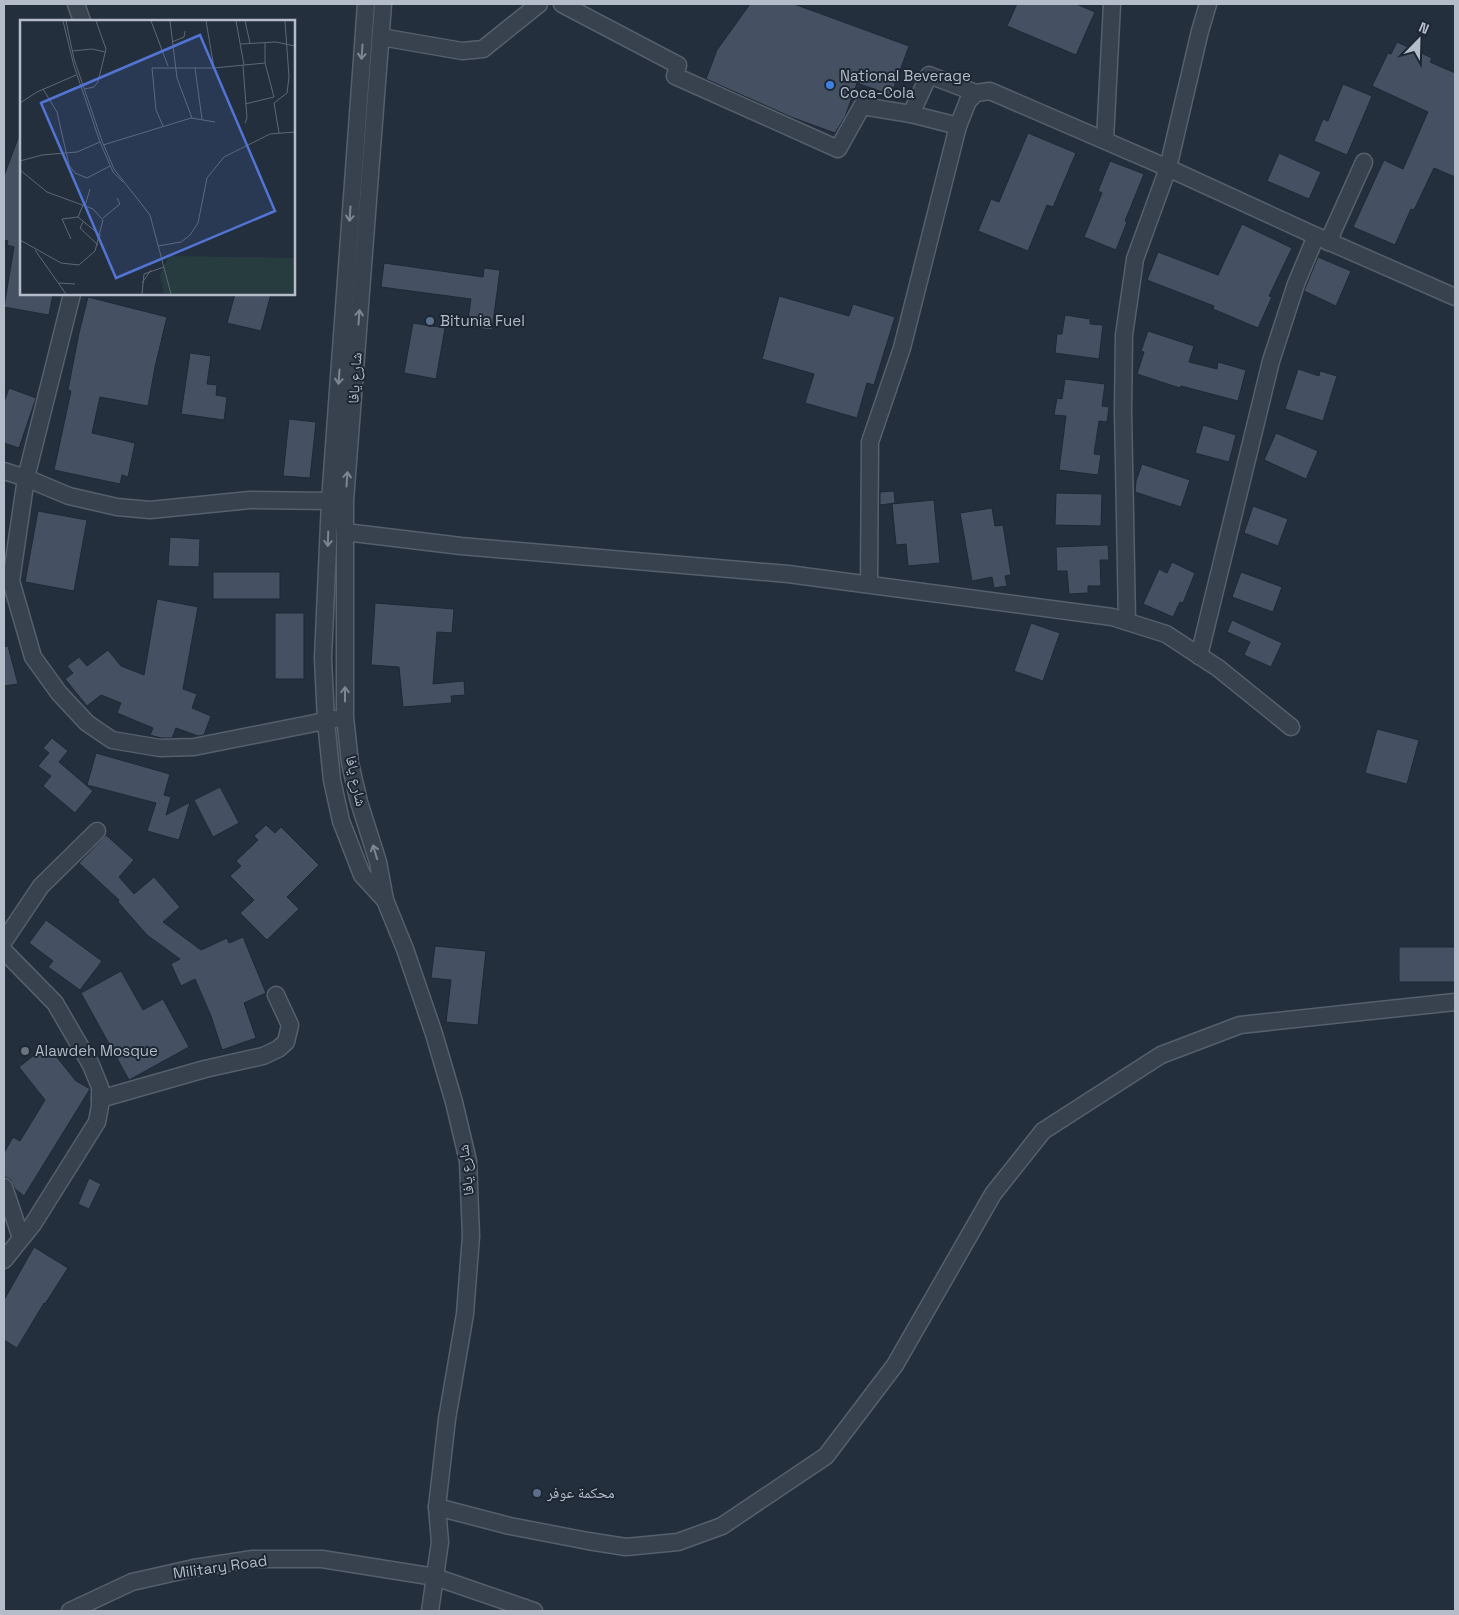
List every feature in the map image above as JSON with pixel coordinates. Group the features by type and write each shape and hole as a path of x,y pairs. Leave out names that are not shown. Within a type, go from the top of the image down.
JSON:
{"street":[{"path":"76,4 82,20"},
{"path":"366,4 330,500 323,658 326,721 332,780 341,821 362,875 385,900"},
{"name":"شارع يافا","path":"383,4 345,501 345,717 350,763 359,802 378,862 385,900 405,949 434,1034 454,1102 468,1161 471,1236 465,1314 447,1419 437,1507 440,1542 430,1611"},
{"path":"381,37 462,51 483,49 538,4"},
{"path":"562,4 678,64 675,76 838,149 862,106 912,114 958,126"},
{"path":"1105,140 1112,4"},
{"path":"1126,621 1123,411 1124,335 1135,259 1168,168 1208,4"},
{"path":"912,114 929,75 976,94"},
{"path":"869,584 870,442 902,348 958,126 968,101 976,94 990,91 1105,140 1322,239 1455,297"},
{"path":"1200,656 1271,361 1296,284 1364,162"},
{"path":"72,295 26,478 11,581 33,657 59,693 87,723 112,740 160,748 186,748 345,717"},
{"path":"4,471 69,496 117,507 150,510 250,500 330,500"},
{"path":"345,532 461,546 788,574 1112,616 1166,634 1218,668 1291,728"},
{"path":"4,940 41,886 97,831"},
{"path":"4,951 55,1003 91,1064 100,1088 100,1106 97,1122 33,1224 4,1260"},
{"path":"100,1099 205,1069 263,1056 278,1049 286,1042 290,1025 276,995"},
{"path":"437,1507 510,1526 626,1547 678,1542 722,1526 826,1456 895,1365 993,1194 1043,1131 1160,1055 1240,1025 1455,1002"},
{"path":"4,1187 21,1238"},
{"name":"Military Road","path":"70,1611 132,1582 194,1568 253,1559 322,1559 435,1576 534,1611"}],"building":[{"path":"750,4 794,4 909,46 891,95 857,83 845,117 835,133 791,117 706,79 717,50"},
{"path":"1017,4 1076,4 1095,12 1076,55 1007,26"},
{"path":"1397,42 1432,58 1430,62 1455,73 1455,177 1434,168 1414,210 1411,209 1395,245 1353,227 1384,160 1403,169 1428,112 1372,86 1388,53 1391,54"},
{"path":"1343,84 1372,96 1347,155 1314,141 1323,119 1328,121"},
{"path":"20,133 20,295 53,295 49,315 4,307 14,247 7,245 8,241 4,240 4,176"},
{"path":"1028,133 1076,153 1053,207 1047,205 1028,251 978,231 991,199 999,202"},
{"path":"1279,153 1321,172 1309,199 1267,181"},
{"path":"1110,161 1144,174 1125,221 1127,222 1116,250 1084,237 1102,193 1098,191"},
{"path":"1242,224 1292,248 1269,296 1272,297 1258,328 1213,309 1214,306 1147,280 1158,252 1218,275"},
{"path":"1318,257 1351,271 1336,306 1304,291"},
{"path":"384,263 483,277 484,268 500,270 492,330 467,327 471,299 381,287"},
{"path":"235,295 271,295 261,331 227,323"},
{"path":"779,296 849,316 853,304 895,317 874,385 867,383 857,418 805,403 814,374 762,359"},
{"path":"88,297 167,317 148,406 100,397 92,433 135,443 128,477 122,475 120,484 54,470 71,391 68,390 79,333"},
{"path":"1065,315 1090,319 1090,324 1103,325 1099,359 1055,353 1057,334 1062,334"},
{"path":"413,323 445,328 436,379 404,373"},
{"path":"1148,331 1194,346 1189,362 1217,369 1218,362 1246,370 1238,401 1181,386 1180,388 1137,374 1144,352 1141,351"},
{"path":"190,353 211,356 207,384 217,385 216,395 227,397 224,420 181,414"},
{"path":"1298,369 1319,376 1320,371 1337,376 1323,421 1285,409"},
{"path":"1065,379 1105,384 1102,406 1109,407 1107,422 1099,421 1094,454 1101,455 1098,475 1059,470 1066,416 1054,415 1057,398 1062,399"},
{"path":"9,388 36,398 19,448 4,443 4,402"},
{"path":"289,419 316,422 310,478 283,476"},
{"path":"1203,425 1236,435 1229,462 1195,453"},
{"path":"1276,433 1318,451 1306,479 1264,460"},
{"path":"1142,464 1190,480 1181,507 1135,492 1136,481"},
{"path":"894,491 895,503 880,505 880,492"},
{"path":"1056,493 1102,494 1101,526 1055,525"},
{"path":"934,500 940,563 908,566 906,544 896,545 892,504"},
{"path":"1253,506 1288,519 1278,546 1244,533"},
{"path":"992,508 995,526 1003,525 1011,575 1005,576 1007,586 994,588 992,577 972,581 960,513"},
{"path":"38,511 87,520 74,591 25,582"},
{"path":"170,537 200,539 199,567 168,566"},
{"path":"1108,545 1109,560 1100,560 1101,586 1088,586 1088,593 1069,594 1067,571 1057,571 1056,547"},
{"path":"1172,562 1195,573 1183,603 1180,602 1173,617 1143,604 1159,569 1167,573"},
{"path":"213,572 280,572 280,599 213,599"},
{"path":"1241,572 1282,587 1273,612 1232,597"},
{"path":"157,599 198,607 183,689 197,694 192,708 211,716 204,735 198,736 176,728 172,738 150,735 153,728 117,713 121,703 101,695 87,706 65,679 73,673 67,666 79,657 87,666 108,650 121,666 144,675"},
{"path":"375,603 454,609 452,633 437,632 433,684 464,681 465,695 451,696 452,703 403,707 399,667 371,665"},
{"path":"275,613 304,613 304,679 275,679"},
{"path":"1232,620 1282,643 1271,667 1244,655 1250,642 1227,632"},
{"path":"1031,623 1060,633 1043,681 1014,671"},
{"path":"8,646 18,684 4,686 4,647"},
{"path":"1377,729 1419,740 1407,784 1365,773"},
{"path":"52,738 68,751 59,762 93,791 75,813 43,786 51,776 38,766 49,753 43,748"},
{"path":"96,753 170,774 164,795 171,797 166,815 190,802 179,840 147,831 156,803 87,785"},
{"path":"220,787 239,823 213,837 194,800"},
{"path":"266,825 275,833 281,827 319,865 287,897 299,909 267,940 240,913 254,900 230,876 241,866 236,861 258,840 254,836"},
{"path":"106,835 134,860 119,877 134,894 154,877 180,907 163,922 201,950 227,938 229,943 243,937 266,993 244,1003 256,1038 222,1050 211,1016 195,979 181,986 171,964 180,959 147,935 118,902 119,900 79,863"},
{"path":"46,920 102,961 80,990 48,967 53,961 29,943"},
{"path":"435,946 486,951 478,1025 446,1022 451,980 431,978"},
{"path":"1399,947 1455,947 1455,982 1399,982"},
{"path":"121,971 143,1010 163,999 189,1047 129,1080 81,993"},
{"path":"47,1045 76,1081 90,1089 24,1196 15,1189 11,1180 5,1177 4,1153 13,1137 20,1141 45,1100 19,1067"},
{"path":"89,1178 101,1184 89,1209 78,1204"},
{"path":"34,1247 68,1268 17,1348 4,1340 4,1300"}],"place":[{"name":"National Beverage Coca-Cola","path":"830,85"},
{"name":"Bitunia Fuel","path":"430,321"},
{"name":"Alawdeh Mosque","path":"25,1051"},
{"name":"محكمة عوفر","path":"537,1493"}]}
